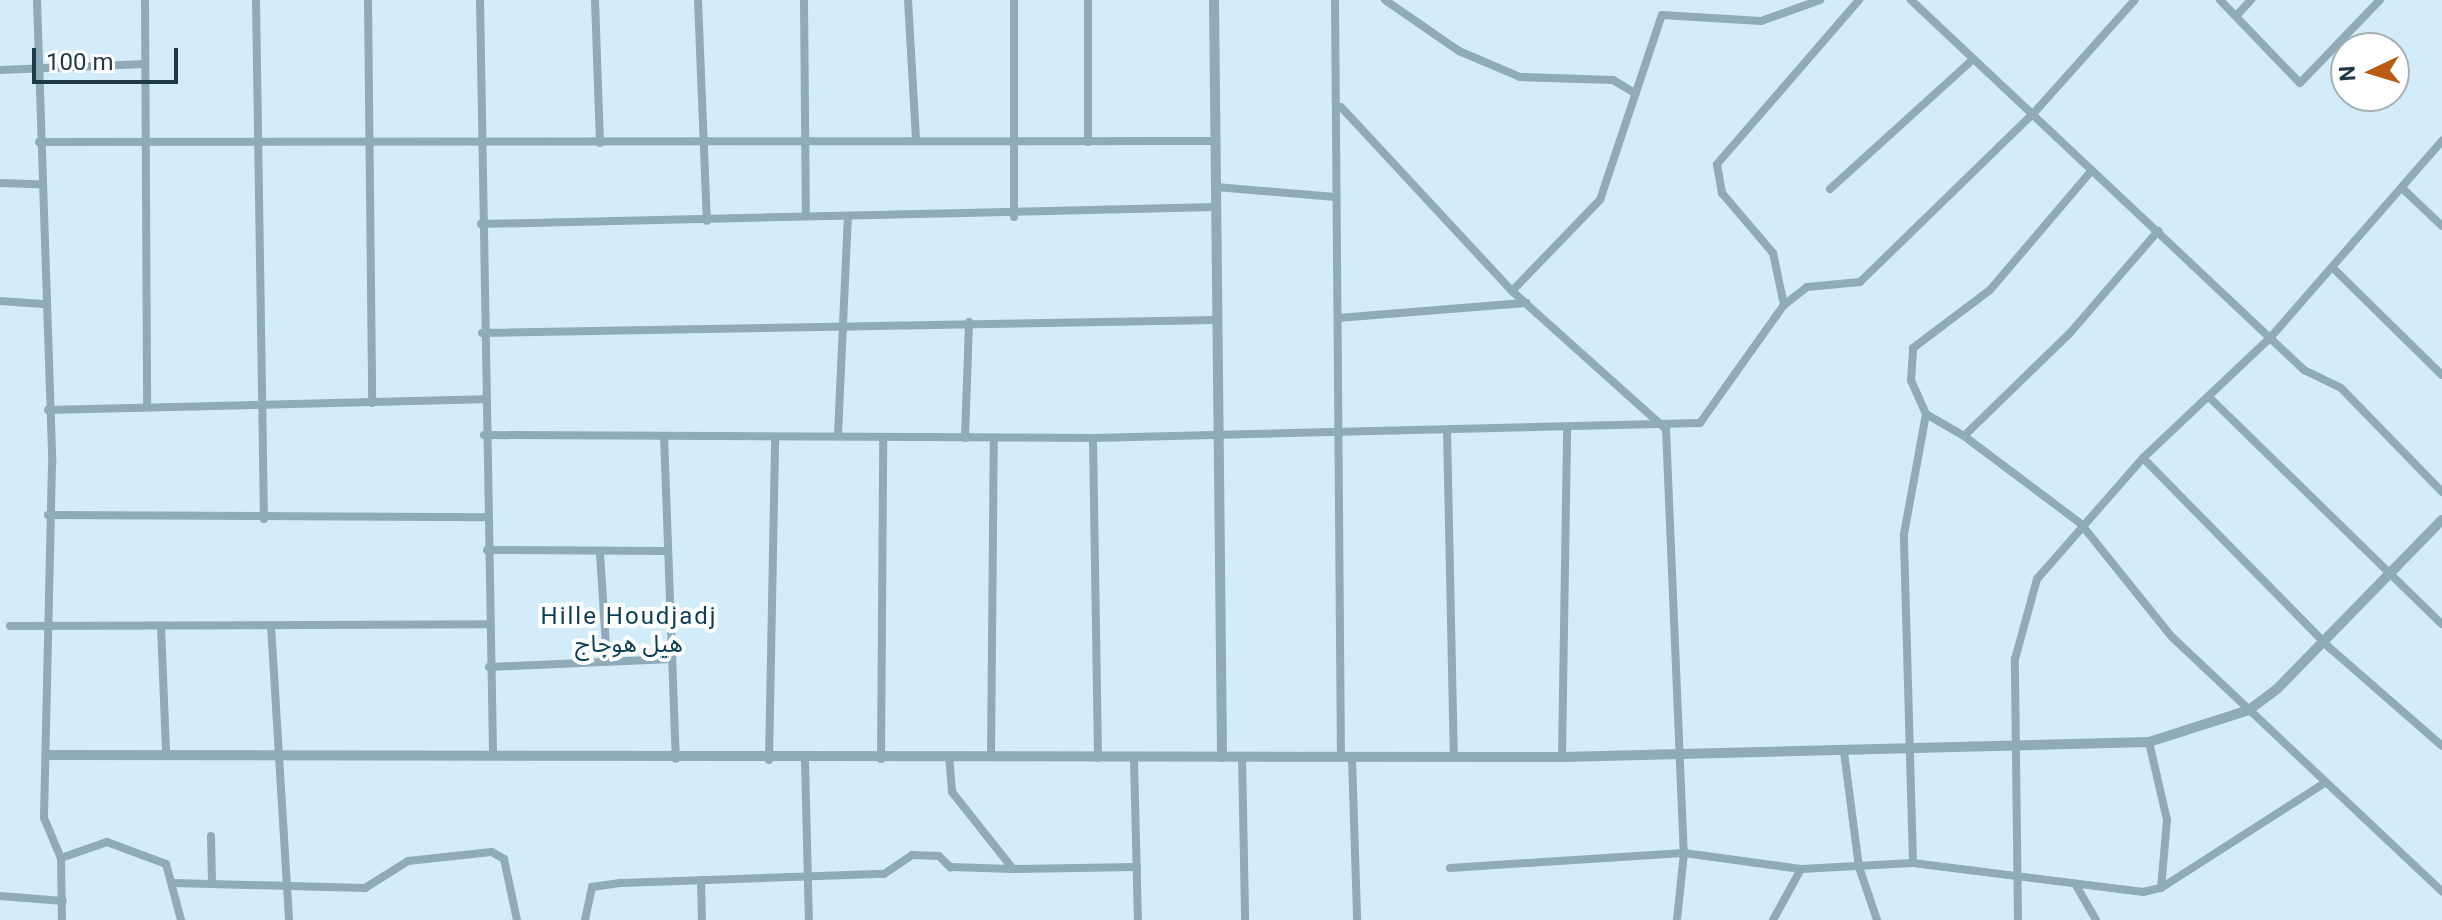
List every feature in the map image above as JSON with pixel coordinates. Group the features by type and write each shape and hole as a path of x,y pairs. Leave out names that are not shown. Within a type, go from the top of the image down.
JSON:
{"street":[{"path":"37,0 38,184 48,410 44,818 61,858 62,920"},
{"path":"145,0 147,406"},
{"path":"256,0 255,146 264,519"},
{"path":"368,0 372,403"},
{"path":"480,0 483,399 493,756"},
{"path":"595,0 600,143"},
{"path":"698,0 701,142 707,221"},
{"path":"804,0 806,215"},
{"path":"908,0 916,140"},
{"path":"1014,0 1011,141 1014,217"},
{"path":"1088,0 1088,142"},
{"path":"1214,0 1222,757"},
{"path":"1335,0 1341,107 1336,197 1346,757 1357,920"},
{"path":"1385,0 1459,51 1520,77 1613,80 1635,93"},
{"path":"1512,291 1600,200 1662,15 1761,21 1820,0"},
{"path":"1784,305 1773,253 1722,193 1717,164 1859,0"},
{"path":"1911,0 1971,61 2311,376 2341,388 2442,492"},
{"path":"484,435 1093,438 1219,431 1666,429 1706,419 1784,305 1807,287 1860,282 2032,115 2135,0"},
{"path":"2220,0 2300,83 2380,0"},
{"path":"2237,15 2251,0"},
{"path":"1830,189 1971,61"},
{"path":"0,70 145,64"},
{"path":"1341,107 1512,291 1666,429 1684,853 1677,920"},
{"path":"39,142 255,146 701,142 806,138 1216,141"},
{"path":"2018,920 2023,879 2020,634 2037,579 2081,524 2143,458 2270,338 2334,269 2442,141"},
{"path":"1913,863 1915,751 1904,534 1926,414 1911,380 1913,348 1990,290 2092,170"},
{"path":"0,183 38,184"},
{"path":"1216,187 1336,197"},
{"path":"2402,188 2442,226"},
{"path":"481,224 707,221 806,215 1014,217 1216,207"},
{"path":"838,435 848,217"},
{"path":"1964,436 2070,333 2158,231"},
{"path":"2334,269 2442,375"},
{"path":"0,301 43,304"},
{"path":"1338,318 1526,303"},
{"path":"482,333 1217,320"},
{"path":"965,438 969,322"},
{"path":"2209,397 2442,624"},
{"path":"48,410 483,399"},
{"path":"1926,414 1964,436 2081,524 2172,637 2442,890"},
{"path":"1562,757 1567,429"},
{"path":"1447,430 1454,757"},
{"path":"664,436 676,760"},
{"path":"769,760 775,437"},
{"path":"881,759 883,437"},
{"path":"991,757 994,438"},
{"path":"1093,438 1098,758"},
{"path":"2143,458 2325,640 2442,746"},
{"path":"48,515 264,519 486,517"},
{"path":"47,755 274,751 805,761 949,756 1134,759 1562,757 2022,749 2149,742 2249,710 2325,640 2442,520"},
{"path":"487,550 668,551"},
{"path":"600,553 607,662"},
{"path":"10,626 488,624"},
{"path":"271,625 274,751 289,920"},
{"path":"161,626 166,753"},
{"path":"489,667 672,659"},
{"path":"2149,742 2167,820 2161,888"},
{"path":"1844,752 1859,867 1877,920"},
{"path":"949,756 952,792 1013,869"},
{"path":"1242,757 1245,920"},
{"path":"1134,759 1138,920"},
{"path":"805,761 809,920"},
{"path":"1450,868 1684,853 1801,869 1913,863 2077,887 2161,888 2326,782"},
{"path":"211,836 212,882"},
{"path":"61,858 107,842 166,864 174,883 181,920"},
{"path":"174,883 287,882 365,888 408,861 492,852 504,859 517,920"},
{"path":"585,920 592,887 884,874 912,855 939,856 950,867 1137,867"},
{"path":"1773,920 1801,869"},
{"path":"701,880 702,920"},
{"path":"2077,887 2096,920"},
{"path":"0,896 63,901"}],"district":[{"name":"Hille Houdjadj هيل هوجاج","path":"629,631"}]}
